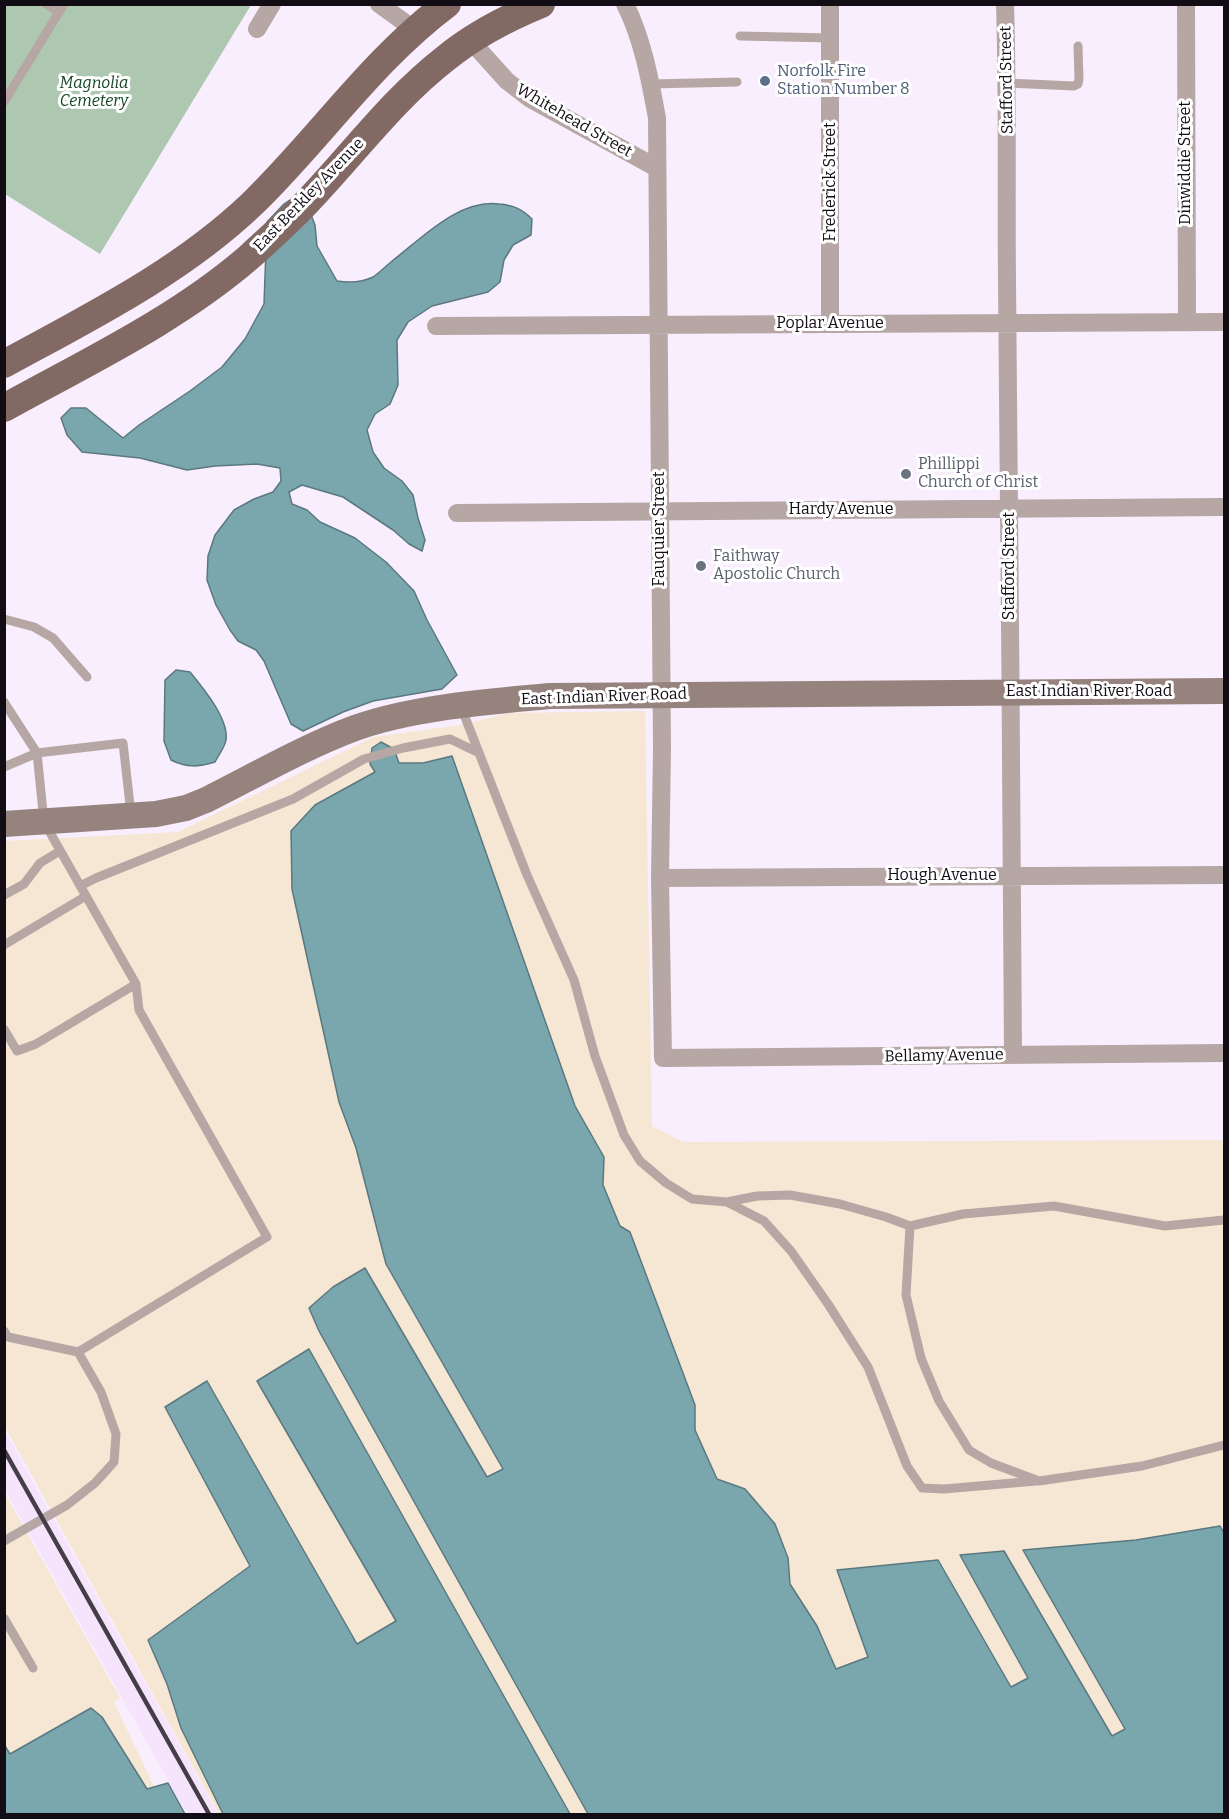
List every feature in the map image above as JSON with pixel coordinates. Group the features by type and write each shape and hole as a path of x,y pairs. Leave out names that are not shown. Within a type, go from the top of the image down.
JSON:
{"main road":[{"path":"4,364 148,283 220,232 282,173 415,30 447,4"},
{"name":"East Berkley Avenue","path":"4,408 162,319 213,286 277,231 411,88 446,57 470,40 541,4"}],"street":[{"path":"257,29 272,4"},
{"path":"379,4 415,30"},
{"name":"Fauquier Street","path":"626,4 651,84 657,118 662,749 660,878 663,1058"},
{"name":"Frederick Street","path":"830,4 830,324"},
{"name":"Stafford Street","path":"1005,4 1013,1055"},
{"name":"Dinwiddie Street","path":"1186,4 1187,322"},
{"name":"Whitehead Street","path":"470,40 507,81 529,98 657,168"},
{"name":"Poplar Avenue","path":"436,326 1224,322"},
{"name":"Hardy Avenue","path":"457,513 1224,507"},
{"name":"East Indian River Road","path":"4,824 156,814 186,808 355,728 386,719 460,705 550,696 1224,691"},
{"name":"Hough Avenue","path":"660,878 1224,875"},
{"name":"Bellamy Avenue","path":"663,1058 1224,1053"}],"lane":[{"path":"4,102 61,8 46,4"},
{"path":"740,36 831,38"},
{"path":"1007,83 1074,86 1078,84 1078,46"},
{"path":"651,84 737,82"},
{"path":"4,620 34,627 53,638 87,677"},
{"path":"4,702 37,753 44,822 136,984 140,1010 267,1237 78,1352 8,1337 4,1331"},
{"path":"460,705 527,875 574,980 595,1056 624,1135 640,1161 666,1183 692,1199 728,1202 757,1196 790,1195 840,1204 910,1226 963,1214 1054,1206 1165,1226 1224,1220"},
{"path":"80,886 293,799 364,759 403,748 450,739 479,753"},
{"path":"4,767 37,753 123,743 131,816"},
{"path":"4,895 24,884 40,863 60,851"},
{"path":"4,945 86,896"},
{"path":"4,1029 17,1051 36,1044 136,984"},
{"path":"728,1202 764,1221 791,1251 822,1295 868,1367 907,1466 922,1488 945,1489 1039,1481 1142,1466 1224,1445"},
{"path":"910,1226 906,1295 921,1358 939,1401 969,1450 991,1463 1039,1481"},
{"path":"4,1541 67,1505 95,1484 114,1462 116,1434 101,1392 78,1352"},
{"path":"4,1618 33,1668"}],"shaded area":[{"path":"645,711 652,1126 683,1142 1224,1140 1224,1785 998,1814 219,1814 5,1427 4,841 178,832 373,737 460,725 509,713"},
{"path":"4,1430 218,1814 187,1814 5,1490"},
{"path":"4,1492 120,1698 114,1702 167,1814 5,1814"}],"green space":[{"name":"Magnolia Cemetery","path":"4,5 251,5 100,254 5,194"}],"water":[{"path":"302,192 315,225 317,246 337,281 342,282 360,281 373,277 441,222 469,208 484,204 504,205 517,208 532,219 531,235 513,245 504,260 500,282 488,292 432,306 408,322 397,340 398,385 390,404 375,414 367,430 373,452 384,468 402,481 413,495 425,540 422,551 343,497 302,485 289,492 292,504 307,510 320,522 355,538 386,562 414,591 457,675 442,689 373,701 303,731 291,724 264,661 256,650 238,641 230,630 216,605 207,580 208,556 215,535 234,510 273,492 281,481 280,468 257,464 187,470 140,458 82,452 67,435 61,418 71,408 86,408 123,438 222,367 245,339 264,304 267,222 284,204"},
{"path":"176,670 190,672 219,713 226,732 226,740 215,762 193,766 171,760 164,741 165,680"},
{"path":"381,742 394,749 399,763 423,763 452,756 575,1106 604,1157 603,1185 620,1226 630,1232 695,1405 695,1430 717,1479 745,1489 775,1524 788,1558 790,1584 817,1626 836,1669 868,1657 837,1570 938,1560 1011,1687 1028,1678 960,1555 1004,1551 1112,1736 1125,1729 1023,1550 1136,1540 1220,1526 1224,1533 1224,1814 588,1814 319,1331 309,1308 333,1287 365,1268 487,1477 503,1469 386,1264 356,1148 339,1102 292,889 291,831 315,805 375,772 370,764 372,748"},
{"path":"309,1349 570,1814 223,1814 181,1728 167,1684 148,1640 250,1566 165,1407 207,1381 357,1644 396,1621 257,1381"},
{"path":"91,1708 102,1717 147,1789 168,1783 185,1814 5,1814 5,1746 10,1754"}],"railway":[{"path":"4,1450 209,1814"}],"place":[{"name":"Norfolk Fire Station Number 8","path":"765,81"},
{"name":"Phillippi Church of Christ","path":"906,474"},
{"name":"Faithway Apostolic Church","path":"701,566"}]}
